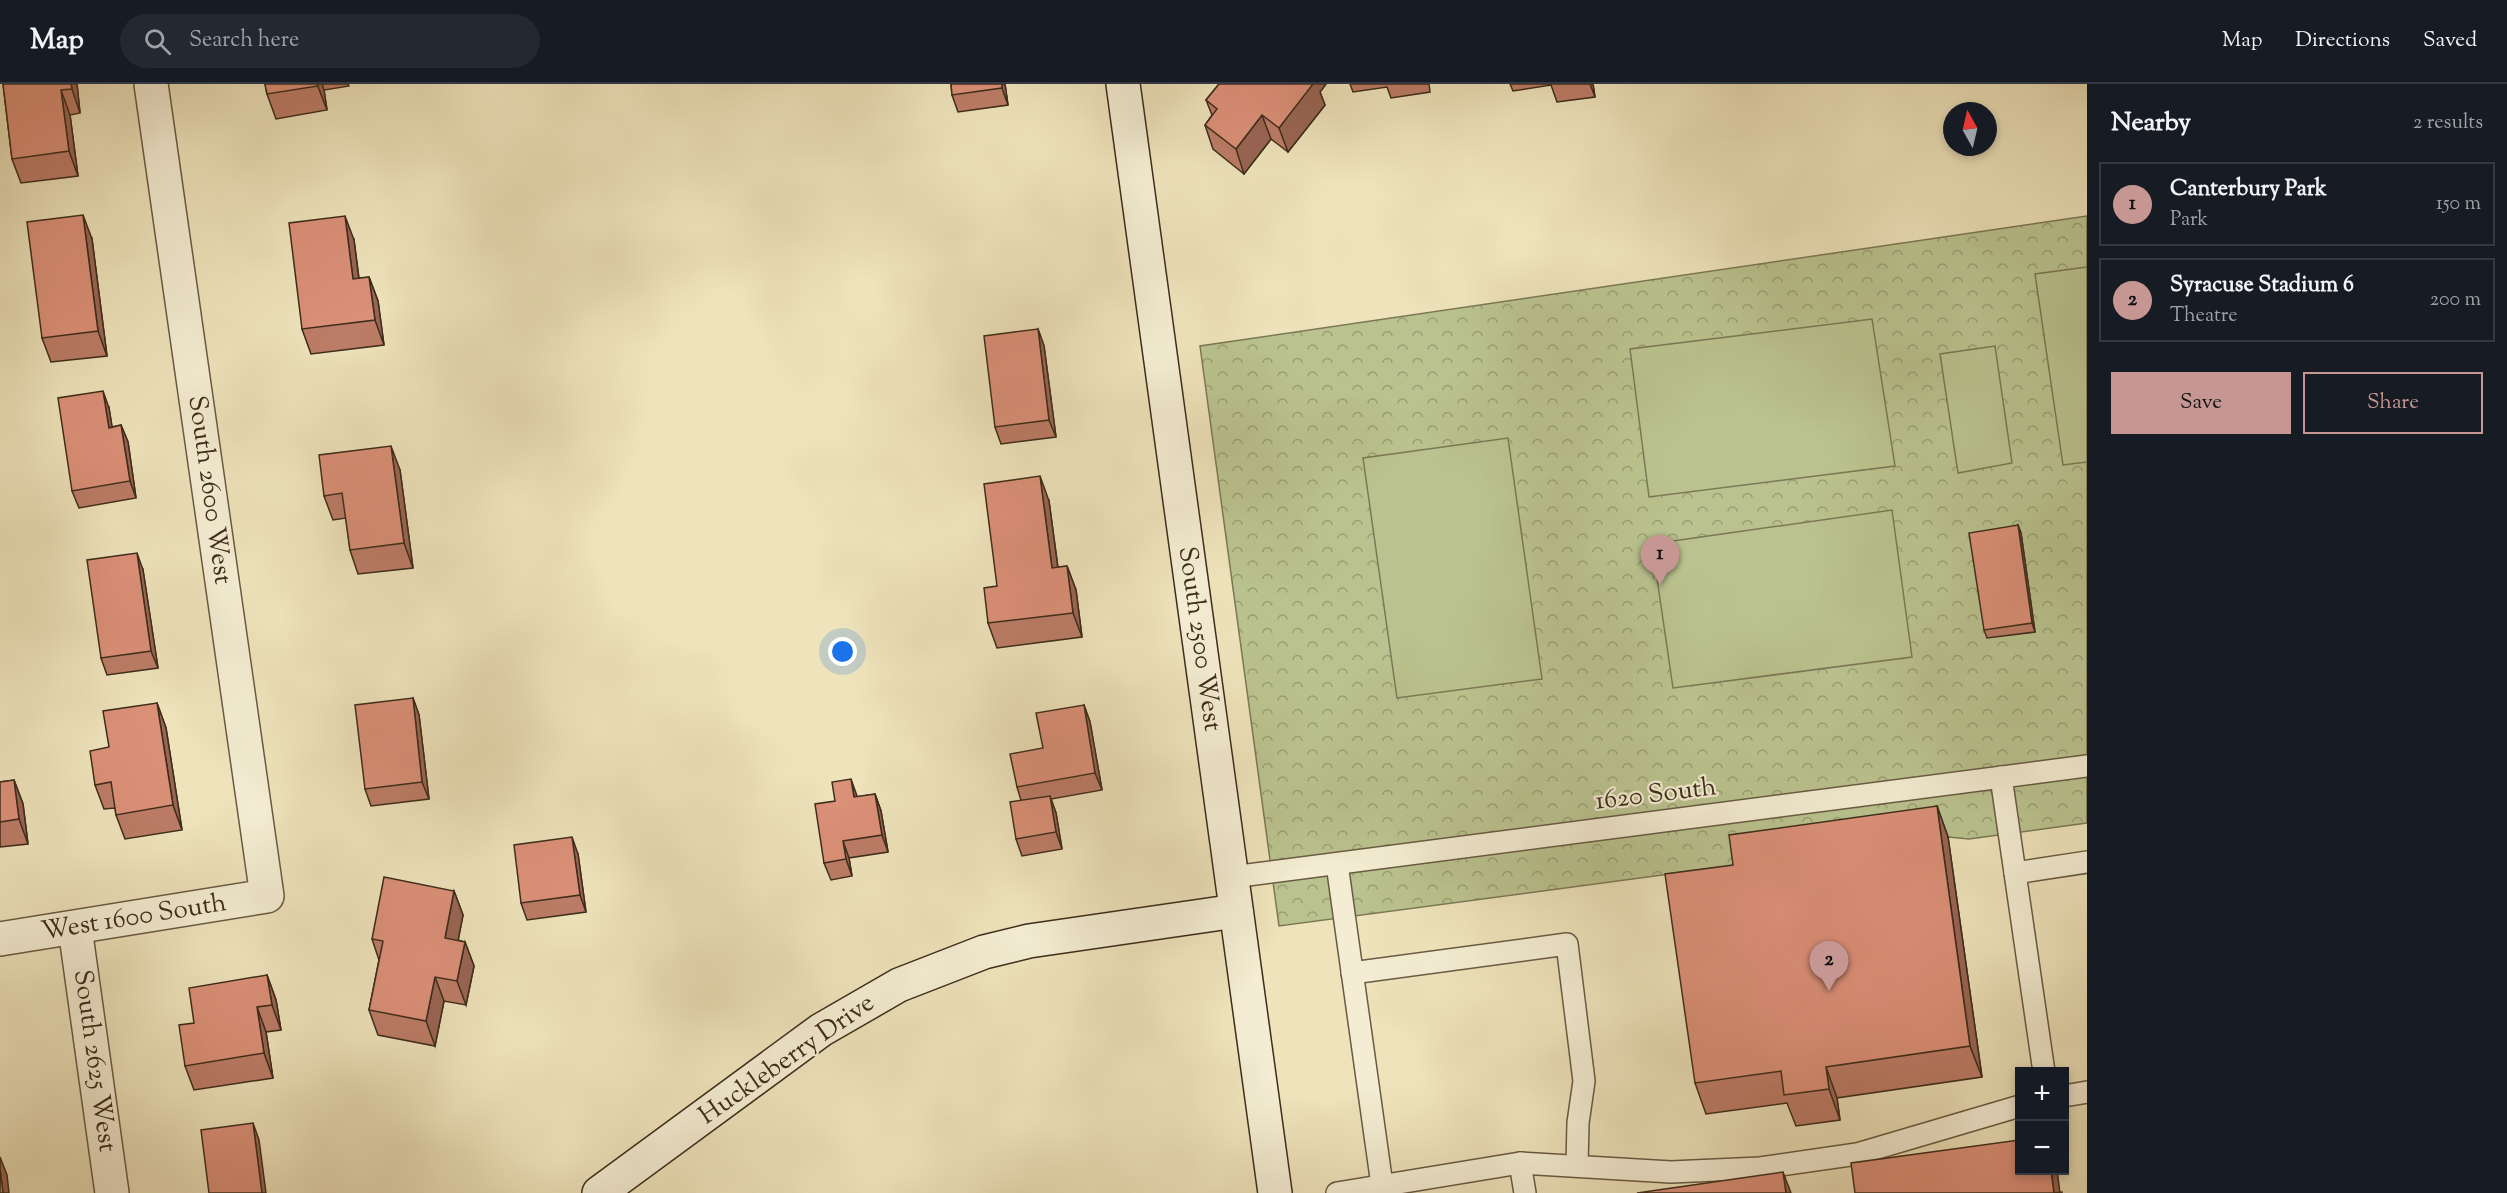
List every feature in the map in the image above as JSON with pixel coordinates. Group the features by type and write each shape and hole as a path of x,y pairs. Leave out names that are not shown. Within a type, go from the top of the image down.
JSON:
{"street":[{"name":"South 2600 West","path":"151,84 267,896"},
{"name":"South 2500 West","path":"1123,84 1275,1193"},
{"name":"West 1600 South","path":"0,939 267,896"},
{"name":"Huckleberry Drive","path":"599,1193 821,1030 899,985 984,952 1029,941 1236,911"},
{"name":"South 2625 West","path":"75,928 112,1193"}],"lane":[{"name":"1620 South","path":"1232,877 2087,766"},
{"path":"2001,777 2043,1067"},
{"path":"2015,873 2087,862"},
{"path":"1337,864 1382,1185"},
{"path":"1352,974 1567,944 1584,1081 1578,1123 1577,1166"},
{"path":"2069,1095 2087,1092"},
{"path":"1337,1193 1520,1163 1671,1172 1760,1168 1857,1154 2015,1107"},
{"path":"1520,1163 1525,1193"}],"green space":[{"path":"2087,216 2087,823 1969,839 1948,837 1279,926 1200,346"},
{"path":"2087,267 2087,462 2063,465 2035,274"},
{"path":"1872,319 1895,466 1649,497 1630,349"},
{"path":"1995,346 2012,463 1958,473 1940,354"},
{"path":"1508,438 1542,679 1397,698 1363,458"},
{"path":"1892,510 1912,657 1673,688 1652,544"}],"building":[{"path":"3,84 71,84 72,89 61,90 69,151 12,159"},
{"path":"265,84 317,84 318,86 267,94"},
{"path":"951,84 1002,84 1002,88 952,95"},
{"path":"1219,84 1313,84 1279,128 1262,115 1236,149 1205,125 1217,109 1206,100"},
{"path":"83,215 98,331 42,338 27,222"},
{"path":"345,216 353,279 369,277 375,320 302,329 289,223"},
{"path":"1038,329 1049,420 995,427 984,336"},
{"path":"103,391 109,428 121,425 130,481 72,491 58,398"},
{"path":"391,446 404,543 350,550 342,493 324,496 319,455"},
{"path":"1040,476 1052,568 1067,566 1073,613 988,623 984,588 997,586 984,484"},
{"path":"2018,525 2032,623 1984,630 1969,533"},
{"path":"137,553 151,651 101,658 87,560"},
{"path":"413,698 422,782 365,789 355,705"},
{"path":"157,703 173,805 116,815 111,782 95,785 90,751 109,747 103,711"},
{"path":"1084,705 1095,773 1017,787 1010,754 1043,748 1036,713"},
{"path":"851,779 854,797 875,794 882,835 843,841 846,859 824,863 815,804 835,801 832,782"},
{"path":"14,780 19,819 0,822 0,782"},
{"path":"1050,796 1056,832 1016,839 1010,802"},
{"path":"1937,806 1970,1046 1826,1067 1829,1089 1784,1095 1781,1071 1695,1083 1665,874 1733,865 1729,835"},
{"path":"572,837 580,895 521,903 514,845"},
{"path":"384,877 454,891 445,938 465,942 457,981 435,977 426,1021 369,1010 383,941 372,939"},
{"path":"267,975 272,1005 257,1007 264,1053 185,1066 179,1025 194,1023 189,988"},
{"path":"253,1123 262,1193 209,1193 201,1130"},
{"path":"2015,1141 2015,1175 2052,1175 2054,1193 1855,1193 1851,1163"},
{"path":"0,1169 3,1193 0,1193"},
{"path":"1783,1172 1786,1193 1637,1193"}],"place":[{"name":"Canterbury Park","path":"1660,585"},
{"name":"Syracuse Stadium 6","path":"1829,991"}]}
